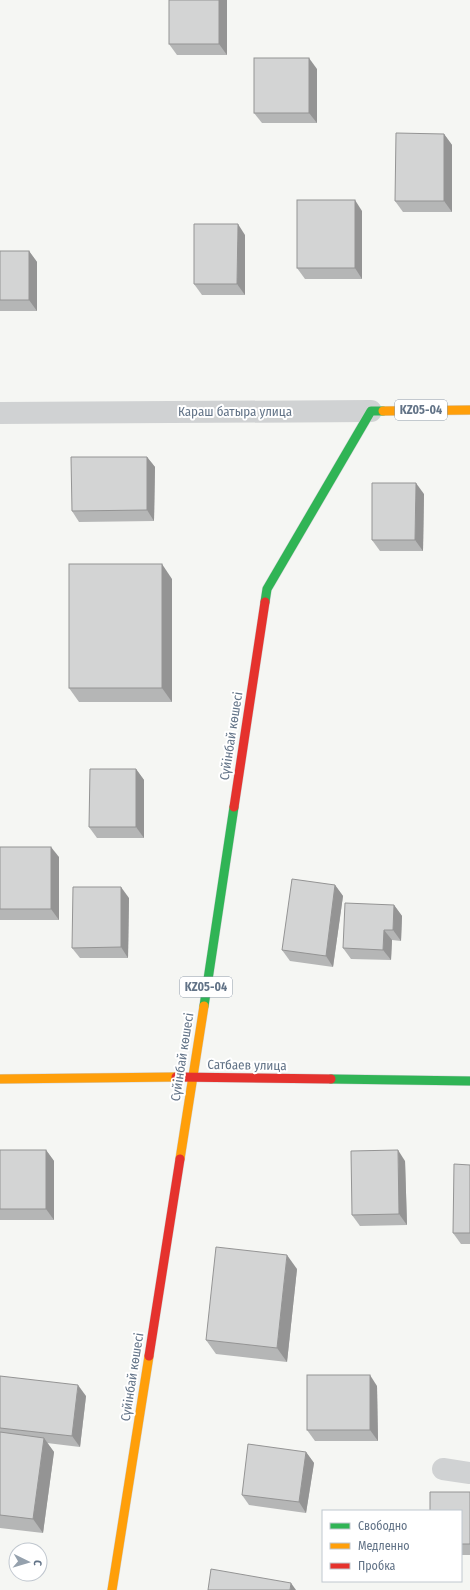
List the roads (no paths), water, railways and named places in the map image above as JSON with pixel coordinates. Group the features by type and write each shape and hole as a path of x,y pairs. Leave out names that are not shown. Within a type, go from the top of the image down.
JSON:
{"main road":[{"name":"Караш батыра улица","path":"371,410 470,410"},
{"name":"Сүйінбай көшесі","path":"112,1590 266,589 371,410"},
{"name":"Сатбаев улица","path":"0,1080 192,1077 470,1081"}],"street":[{"name":"Караш батыра улица","path":"0,413 371,410"},
{"path":"443,1469 470,1473"}]}
